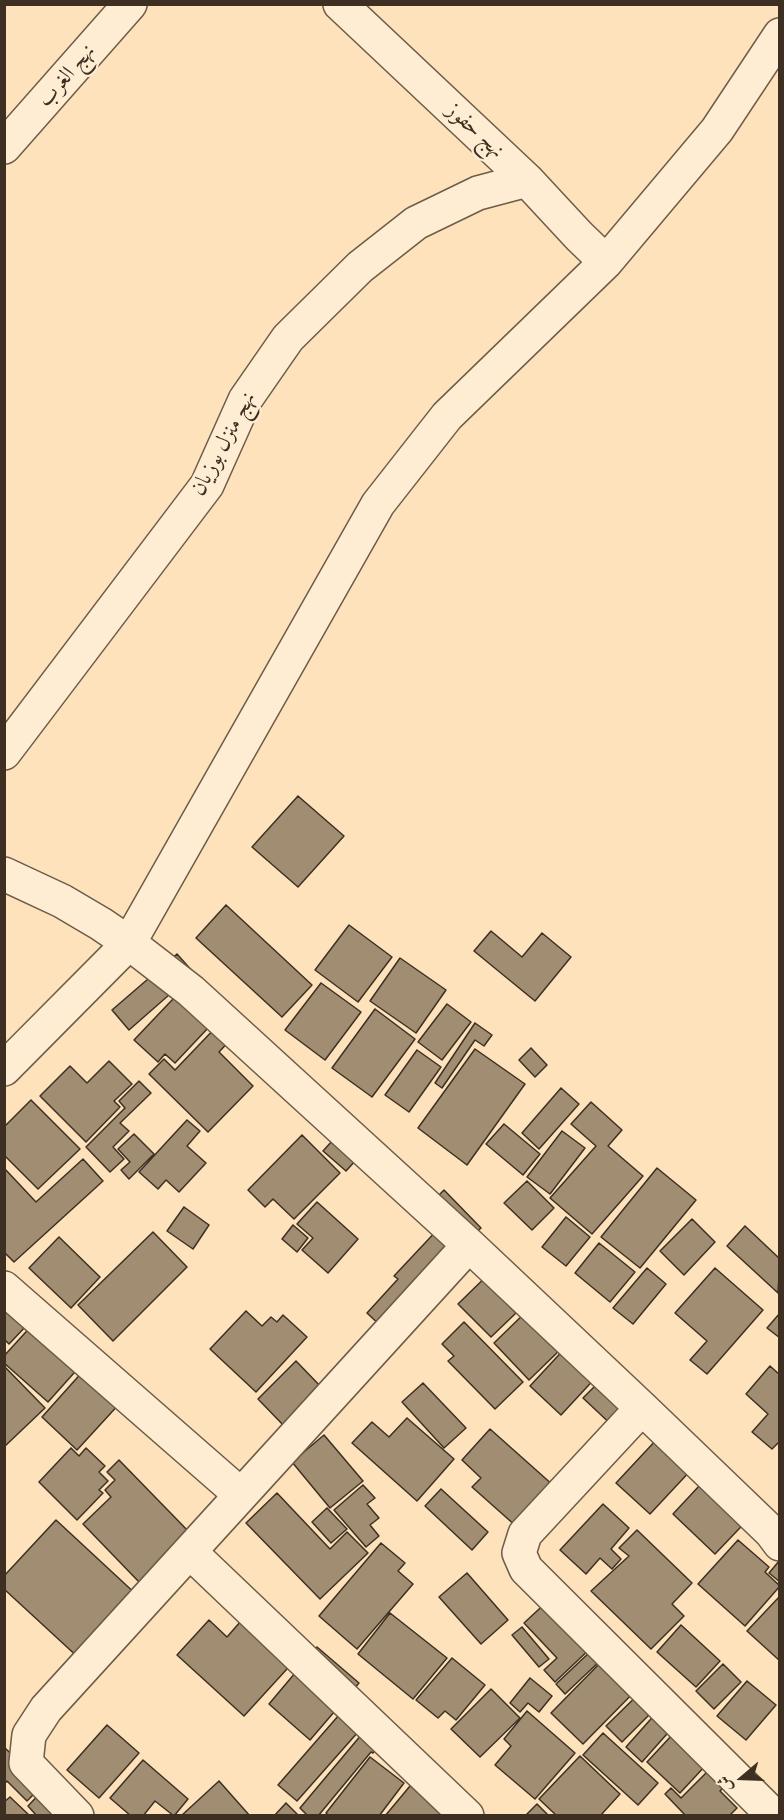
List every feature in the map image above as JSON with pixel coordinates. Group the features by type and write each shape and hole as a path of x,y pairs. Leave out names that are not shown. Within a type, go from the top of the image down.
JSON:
{"street":[{"name":"نهج الغرب","path":"4,147 130,4"},
{"name":"نهج حفوز","path":"340,4 527,180 606,262"},
{"path":"4,1069 129,943 378,504 447,416 606,262 717,130 780,35"},
{"name":"نهج منزل بوزيان","path":"4,753 207,485 245,400 288,338 360,267 416,223 478,193 527,180"},
{"path":"4,874 62,901 101,924 191,991 469,1245 771,1532 780,1544"},
{"path":"77,1815 26,1763 29,1735 46,1709 469,1245"},
{"path":"4,1288 241,1495"},
{"path":"642,1408 525,1534 519,1553 526,1569 774,1815"},
{"path":"190,1552 467,1815"}],"building":[{"path":"298,796 344,836 298,887 252,847"},
{"path":"226,905 312,985 282,1017 196,938"},
{"path":"349,925 392,957 358,1002 315,970"},
{"path":"491,931 522,957 542,933 571,957 535,1001 474,951"},
{"path":"177,954 194,973 129,1030 112,1010"},
{"path":"400,958 446,990 416,1033 370,1001"},
{"path":"192,979 225,1010 175,1063 165,1054 158,1062 134,1040"},
{"path":"321,983 361,1012 325,1060 285,1030"},
{"path":"447,1004 471,1022 442,1060 418,1042"},
{"path":"375,1009 415,1039 372,1097 332,1068"},
{"path":"475,1023 492,1035 484,1046 475,1040 442,1088 435,1083"},
{"path":"219,1024 233,1037 219,1052 253,1086 208,1132 149,1074 164,1059 175,1070"},
{"path":"531,1048 547,1065 535,1077 519,1060"},
{"path":"475,1049 525,1084 467,1165 418,1128"},
{"path":"417,1050 441,1067 409,1112 385,1095"},
{"path":"109,1061 132,1084 114,1101 120,1107 86,1142 40,1096 70,1066 87,1083"},
{"path":"139,1081 151,1093 120,1123 129,1131 113,1147 124,1159 110,1172 86,1147 125,1108 119,1101"},
{"path":"561,1088 579,1104 539,1149 522,1133"},
{"path":"31,1100 80,1149 38,1189 4,1155 4,1127"},
{"path":"591,1102 622,1130 608,1146 643,1176 592,1234 550,1198 596,1146 571,1124"},
{"path":"352,1119 375,1139 346,1171 323,1151"},
{"path":"187,1120 200,1131 187,1146 206,1163 179,1192 166,1180 158,1189 139,1172"},
{"path":"504,1124 540,1154 523,1175 486,1144"},
{"path":"562,1131 585,1148 550,1194 527,1177"},
{"path":"134,1134 154,1154 129,1179 121,1170 130,1162 118,1149"},
{"path":"302,1135 340,1173 294,1219 273,1199 265,1207 248,1190"},
{"path":"83,1159 103,1181 14,1262 4,1252 4,1168 36,1202"},
{"path":"657,1168 696,1200 640,1268 601,1237"},
{"path":"527,1181 554,1208 532,1230 504,1203"},
{"path":"444,1190 481,1228 469,1239 423,1211"},
{"path":"317,1202 358,1239 328,1273 302,1250 313,1238 297,1224"},
{"path":"184,1207 209,1225 193,1249 167,1231"},
{"path":"566,1217 590,1237 566,1266 542,1247"},
{"path":"692,1219 715,1242 684,1275 660,1251"},
{"path":"293,1225 308,1238 297,1252 282,1239"},
{"path":"745,1226 780,1259 778,1293 727,1246"},
{"path":"440,1227 461,1246 384,1329 367,1313 398,1279 394,1276"},
{"path":"153,1232 187,1267 113,1341 78,1305"},
{"path":"59,1237 100,1277 71,1308 29,1268"},
{"path":"599,1243 635,1272 610,1302 575,1273"},
{"path":"501,1262 497,1292 516,1313 491,1337 458,1304"},
{"path":"647,1268 666,1284 633,1324 613,1308"},
{"path":"715,1268 763,1310 707,1374 690,1360 707,1341 675,1313"},
{"path":"9,1272 45,1306 9,1344 4,1339 4,1277"},
{"path":"529,1309 564,1346 529,1380 494,1343"},
{"path":"246,1311 262,1326 271,1317 277,1322 283,1315 307,1337 256,1392 210,1349"},
{"path":"780,1313 780,1338 767,1328"},
{"path":"35,1322 82,1364 48,1402 4,1363 4,1356"},
{"path":"464,1322 523,1382 495,1409 448,1361 454,1356 442,1344"},
{"path":"568,1345 599,1374 561,1415 530,1386"},
{"path":"296,1361 325,1391 287,1429 258,1399"},
{"path":"4,1366 45,1408 4,1447"},
{"path":"770,1366 780,1375 780,1441 772,1449 752,1432 768,1414 746,1394"},
{"path":"85,1369 121,1402 77,1450 42,1417"},
{"path":"602,1379 650,1393 616,1429 583,1398"},
{"path":"423,1383 466,1428 444,1448 402,1402"},
{"path":"407,1418 454,1459 417,1501 352,1443 372,1422 389,1437"},
{"path":"672,1423 706,1454 650,1514 616,1483"},
{"path":"490,1429 554,1486 517,1527 472,1487 481,1478 462,1460"},
{"path":"324,1435 363,1481 330,1508 292,1462"},
{"path":"71,1448 79,1456 86,1448 105,1466 99,1472 108,1481 99,1490 103,1493 77,1520 39,1482"},
{"path":"119,1460 191,1534 140,1583 83,1524 111,1497 105,1490 115,1480 107,1472"},
{"path":"714,1470 757,1510 715,1554 673,1514"},
{"path":"363,1485 375,1498 367,1504 379,1518 370,1525 379,1536 366,1547 334,1510"},
{"path":"441,1489 488,1532 472,1550 425,1506"},
{"path":"277,1493 330,1549 347,1532 368,1553 320,1599 246,1523"},
{"path":"603,1504 629,1528 611,1549 621,1559 612,1569 600,1558 586,1574 560,1550"},
{"path":"327,1508 347,1529 331,1543 312,1522"},
{"path":"56,1520 139,1597 81,1660 4,1589 4,1576"},
{"path":"637,1530 692,1583 672,1604 684,1616 651,1649 591,1591 629,1556 619,1548"},
{"path":"738,1540 769,1567 765,1572 780,1586 745,1626 698,1584"},
{"path":"381,1543 405,1563 398,1571 413,1584 357,1649 319,1616"},
{"path":"780,1560 780,1582 769,1573"},
{"path":"467,1573 508,1620 481,1644 439,1597"},
{"path":"780,1596 780,1661 747,1631"},
{"path":"551,1598 595,1644 555,1682 544,1670 557,1658 524,1623"},
{"path":"248,1613 297,1658 244,1716 177,1655 209,1620 227,1637"},
{"path":"390,1613 447,1658 413,1699 358,1654"},
{"path":"681,1625 720,1661 696,1687 657,1652"},
{"path":"522,1627 549,1659 539,1667 512,1635"},
{"path":"317,1647 359,1683 310,1740 269,1704"},
{"path":"592,1650 602,1659 565,1694 556,1684"},
{"path":"452,1658 485,1685 456,1720 445,1711 438,1718 416,1700"},
{"path":"603,1660 648,1678 583,1744 551,1713"},
{"path":"723,1664 741,1682 714,1709 696,1691"},
{"path":"530,1678 552,1696 539,1712 528,1703 520,1712 510,1703"},
{"path":"653,1680 668,1696 622,1742 606,1726"},
{"path":"747,1681 776,1705 746,1740 717,1716"},
{"path":"491,1689 520,1718 480,1757 451,1729"},
{"path":"346,1707 366,1723 297,1801 278,1785"},
{"path":"527,1711 575,1753 535,1799 495,1765 511,1746 504,1739"},
{"path":"658,1711 674,1726 642,1762 626,1747"},
{"path":"686,1720 706,1765 680,1793 647,1762"},
{"path":"107,1725 139,1753 99,1798 67,1770"},
{"path":"367,1728 383,1741 373,1753 371,1752 318,1816 308,1816 300,1808"},
{"path":"603,1733 658,1783 638,1805 583,1755"},
{"path":"4,1747 43,1785 27,1801 7,1781 4,1784"},
{"path":"727,1752 742,1768 720,1791 737,1808 729,1816 686,1816 665,1794 671,1788 681,1798"},
{"path":"580,1756 620,1794 600,1816 557,1816 539,1799"},
{"path":"370,1757 404,1783 379,1816 329,1816 326,1813"},
{"path":"143,1760 188,1799 174,1816 155,1801 143,1816 131,1816 110,1798"},
{"path":"415,1780 448,1808 442,1816 385,1816"},
{"path":"219,1781 250,1816 181,1816"},
{"path":"45,1788 72,1816 37,1816 28,1806"},
{"path":"10,1797 30,1816 4,1816 4,1802"},
{"path":"286,1803 299,1816 274,1816"},
{"path":"537,1804 549,1816 525,1816"}]}
